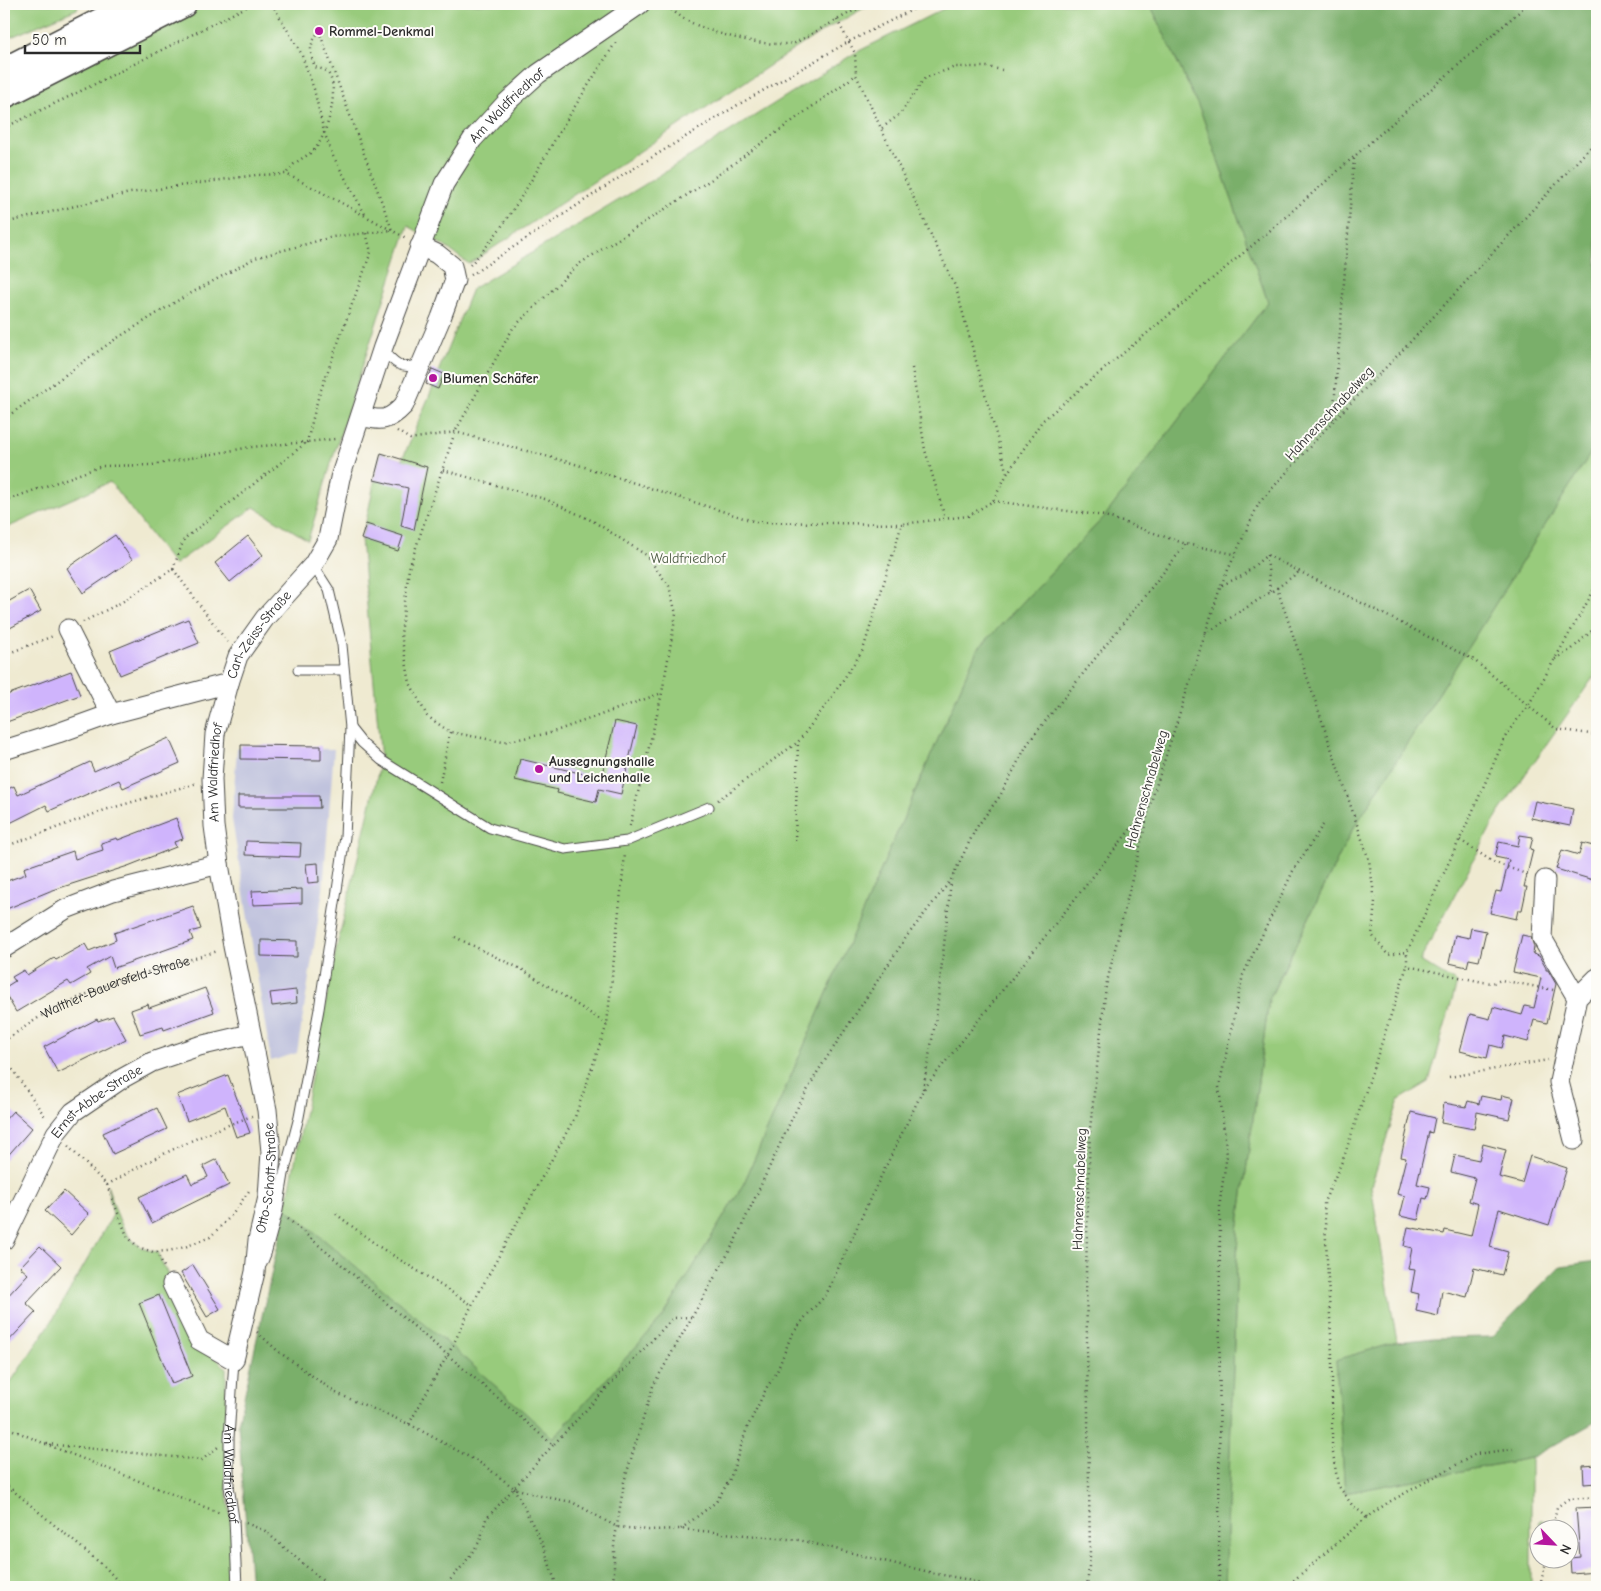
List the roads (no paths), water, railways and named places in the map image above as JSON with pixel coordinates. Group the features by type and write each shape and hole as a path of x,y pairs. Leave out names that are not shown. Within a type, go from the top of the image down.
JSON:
{"street":[{"path":"4,71 135,4"},
{"path":"4,95 183,4"},
{"name":"Am Waldfriedhof","path":"313,564 328,539 340,478 383,347 444,184 472,140 507,102 538,74 640,4"},
{"path":"361,416 379,421 395,414 404,405 456,280 452,266 438,254 420,246"},
{"name":"Carl-Zeiss-Straße","path":"4,750 111,714 229,683 238,656 265,618 313,564"},
{"path":"68,629 111,714"},
{"name":"Am Waldfriedhof","path":"219,864 214,826 212,779 215,734 229,683"},
{"path":"4,948 66,909 113,891 219,864"},
{"name":"Otto-Schott-Straße","path":"219,864 250,1034 267,1110 271,1152 268,1197 258,1240 255,1272 234,1360"},
{"path":"1545,880 1542,938 1575,996 1559,1082 1574,1140"},
{"path":"1575,996 1597,978"},
{"name":"Ernst-Abbe-Straße","path":"4,1240 56,1133 73,1112 123,1078 152,1062 199,1046 250,1034"},
{"path":"172,1284 199,1340 234,1360"}],"lane":[{"path":"383,347 389,358 401,366 413,367 422,360"},
{"path":"255,1272 263,1262 266,1254 299,1117 346,837 350,728 342,644 329,590 313,564"},
{"path":"298,670 343,670"},
{"path":"350,728 362,743 381,760 490,828 565,849 627,841 709,807"},
{"name":"Am Waldfriedhof","path":"234,1360 229,1438 229,1486 234,1519 237,1587"}],"place":[{"name":"Rommel-Denkmal","path":"319,31"},
{"name":"Blumen Schäfer","path":"433,378"},
{"name":"Aussegnungshalle und Leichenhalle","path":"539,769"}],"park label":[{"name":"Waldfriedhof","path":"688,558"}]}
